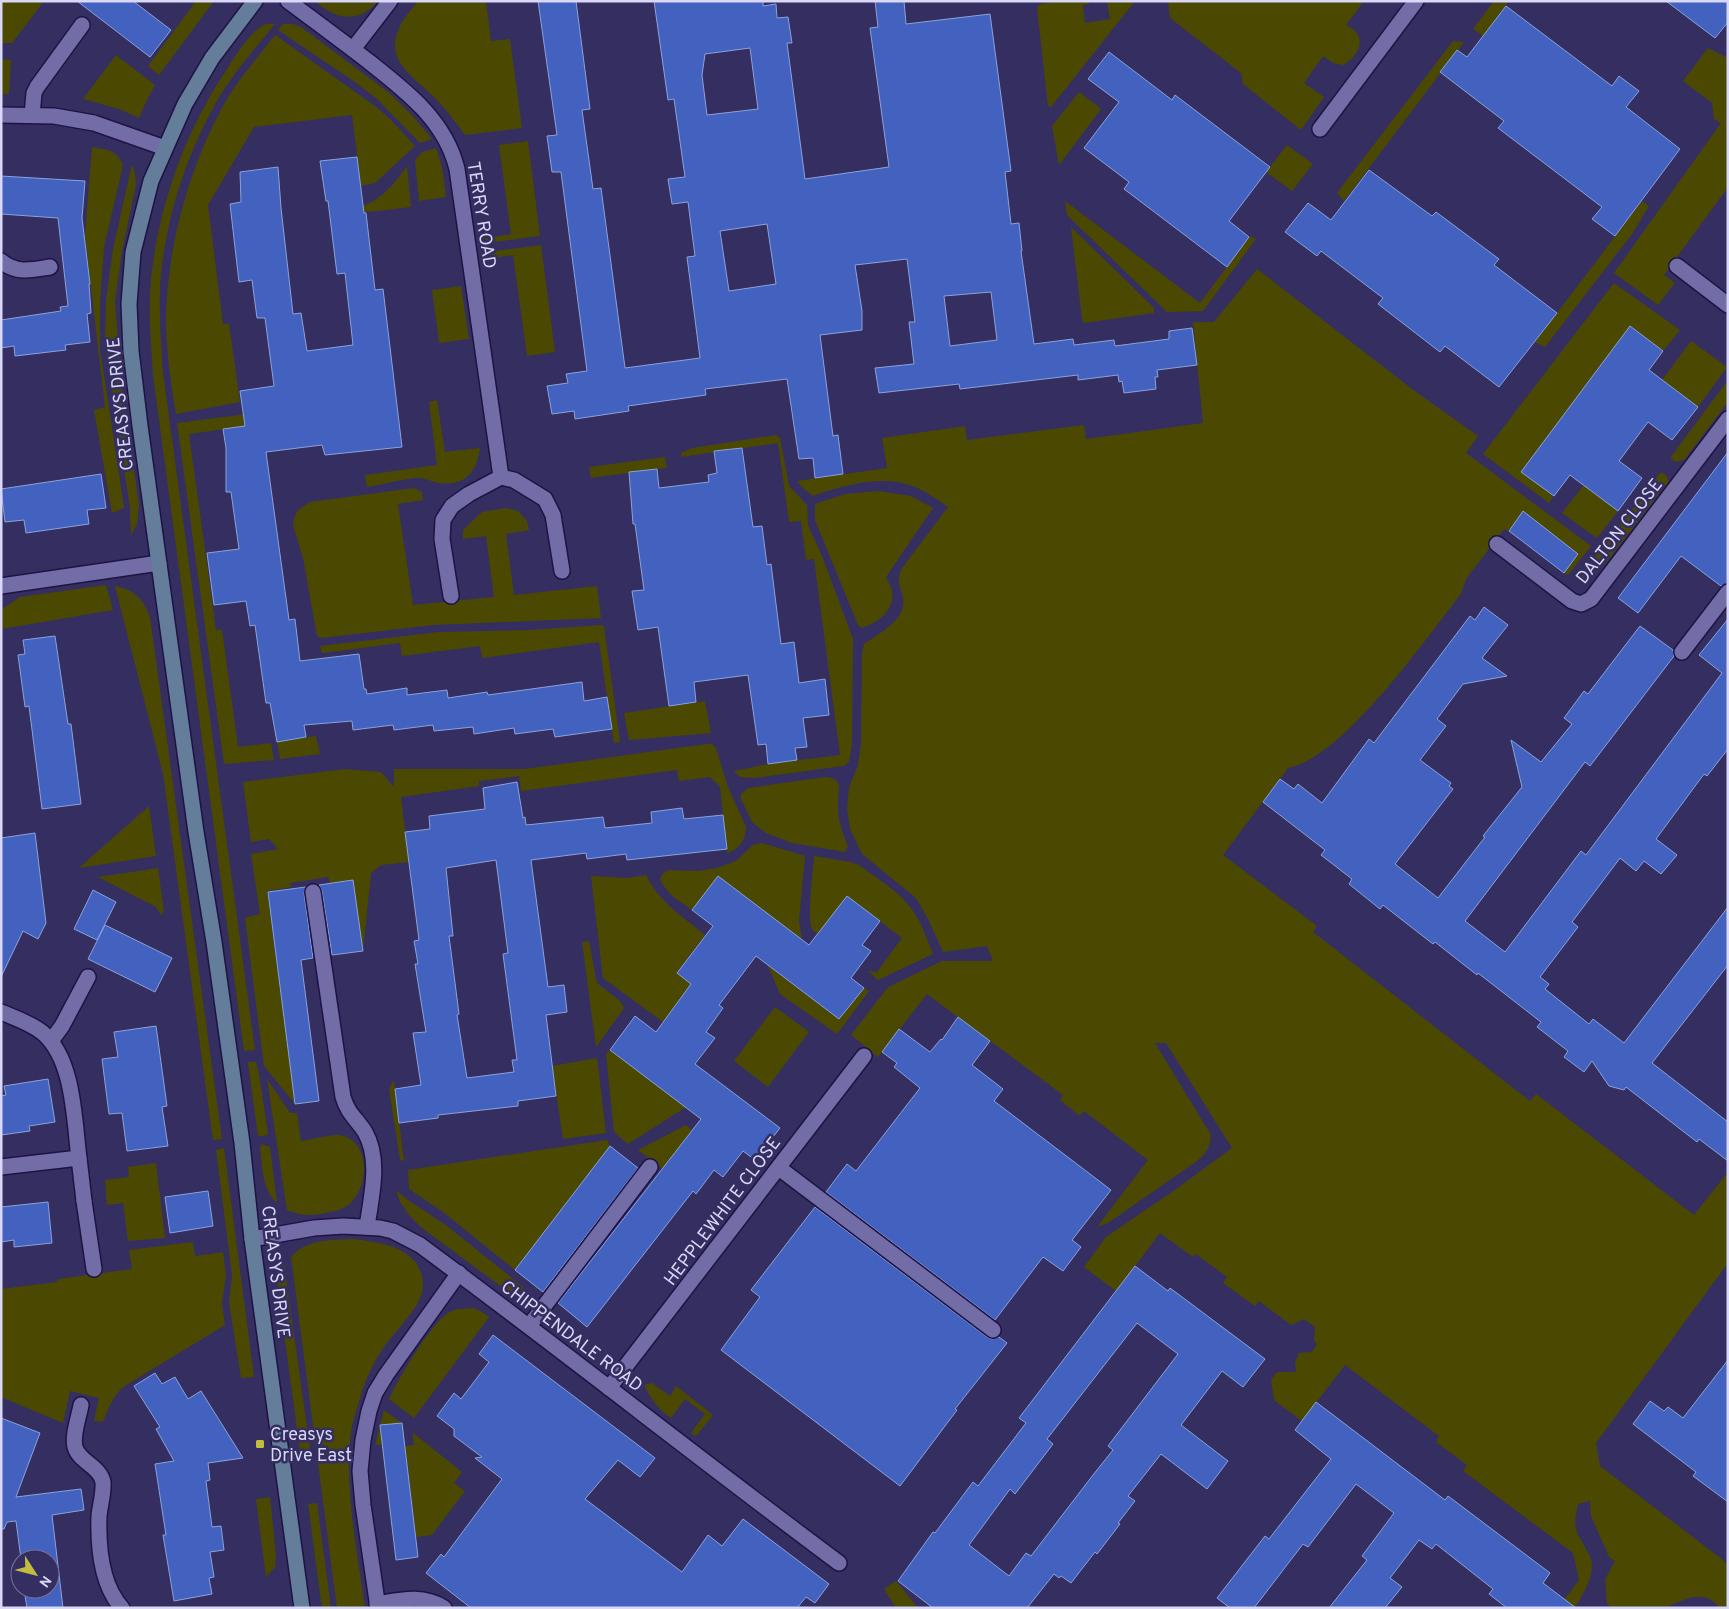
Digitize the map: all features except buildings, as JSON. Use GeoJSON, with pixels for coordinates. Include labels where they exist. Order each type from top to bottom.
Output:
{"type":"FeatureCollection","features":[{"type":"Feature","properties":{"kind":"street","name":"CREASYS DRIVE"},"geometry":{"type":"LineString","coordinates":[[255,1],[212,58],[185,104],[151,181],[133,252],[128,304],[131,351],[159,563],[242,1143],[252,1239],[300,1607]]}},
{"type":"Feature","properties":{"kind":"street","name":"TERRY ROAD"},"geometry":{"type":"LineString","coordinates":[[288,1],[404,89],[425,110],[448,142],[453,155],[462,207],[501,477]]}},
{"type":"Feature","properties":{"kind":"street"},"geometry":{"type":"LineString","coordinates":[[353,49],[390,1]]}},
{"type":"Feature","properties":{"kind":"street"},"geometry":{"type":"LineString","coordinates":[[1320,130],[1416,1]]}},
{"type":"Feature","properties":{"kind":"street"},"geometry":{"type":"LineString","coordinates":[[32,115],[34,93],[37,87],[82,25]]}},
{"type":"Feature","properties":{"kind":"street"},"geometry":{"type":"LineString","coordinates":[[1,115],[54,116],[94,123],[165,148]]}},
{"type":"Feature","properties":{"kind":"street"},"geometry":{"type":"LineString","coordinates":[[1,261],[16,270],[50,267]]}},
{"type":"Feature","properties":{"kind":"street"},"geometry":{"type":"LineString","coordinates":[[1677,266],[1728,305]]}},
{"type":"Feature","properties":{"kind":"street","name":"DALTON CLOSE"},"geometry":{"type":"LineString","coordinates":[[1497,544],[1572,601],[1581,604],[1591,599],[1728,419]]}},
{"type":"Feature","properties":{"kind":"street"},"geometry":{"type":"LineString","coordinates":[[451,596],[442,539],[443,520],[452,506],[484,485],[501,477],[514,480],[545,499],[552,515],[562,571]]}},
{"type":"Feature","properties":{"kind":"street"},"geometry":{"type":"LineString","coordinates":[[1,586],[159,563]]}},
{"type":"Feature","properties":{"kind":"street"},"geometry":{"type":"LineString","coordinates":[[1682,652],[1728,592]]}},
{"type":"Feature","properties":{"kind":"street"},"geometry":{"type":"LineString","coordinates":[[313,892],[342,1097],[347,1110],[365,1133],[373,1162],[373,1187],[367,1227]]}},
{"type":"Feature","properties":{"kind":"street"},"geometry":{"type":"LineString","coordinates":[[51,1041],[62,1026],[88,977]]}},
{"type":"Feature","properties":{"kind":"street"},"geometry":{"type":"LineString","coordinates":[[1,1012],[41,1031],[51,1041],[64,1062],[68,1077],[94,1269]]}},
{"type":"Feature","properties":{"kind":"street","name":"HEPPLEWHITE CLOSE"},"geometry":{"type":"LineString","coordinates":[[609,1388],[864,1056]]}},
{"type":"Feature","properties":{"kind":"street"},"geometry":{"type":"LineString","coordinates":[[1,1168],[79,1158]]}},
{"type":"Feature","properties":{"kind":"street"},"geometry":{"type":"LineString","coordinates":[[529,1326],[650,1167]]}},
{"type":"Feature","properties":{"kind":"street"},"geometry":{"type":"LineString","coordinates":[[778,1168],[993,1330]]}},
{"type":"Feature","properties":{"kind":"street","name":"CHIPPENDALE ROAD"},"geometry":{"type":"LineString","coordinates":[[252,1239],[314,1228],[343,1226],[380,1228],[406,1237],[420,1245],[529,1326],[734,1485],[839,1563]]}},
{"type":"Feature","properties":{"kind":"street"},"geometry":{"type":"LineString","coordinates":[[444,1608],[431,1601],[419,1599],[377,1606],[360,1472],[363,1440],[369,1411],[375,1394],[386,1375],[459,1274]]}},
{"type":"Feature","properties":{"kind":"street"},"geometry":{"type":"LineString","coordinates":[[81,1405],[74,1439],[75,1448],[102,1479],[99,1538],[101,1556],[110,1587],[122,1608]]}},
{"type":"Feature","properties":{"kind":"shaded area"},"geometry":{"type":"Polygon","coordinates":[[[1,1],[44,1],[12,43],[1,43],[1,1]]]}},
{"type":"Feature","properties":{"kind":"shaded area"},"geometry":{"type":"Polygon","coordinates":[[[196,1],[214,1],[159,75],[148,66],[196,1]]]}},
{"type":"Feature","properties":{"kind":"shaded area"},"geometry":{"type":"Polygon","coordinates":[[[315,1],[378,1],[363,13],[347,17],[331,12],[315,1]]]}},
{"type":"Feature","properties":{"kind":"shaded area"},"geometry":{"type":"Polygon","coordinates":[[[418,1],[486,1],[491,41],[510,39],[522,128],[465,135],[442,105],[409,74],[398,58],[395,48],[396,38],[406,16],[418,1]]]}},
{"type":"Feature","properties":{"kind":"shaded area"},"geometry":{"type":"Polygon","coordinates":[[[1089,1],[1089,4],[1083,5],[1085,23],[1110,19],[1107,2],[1101,1],[1135,1],[1051,107],[1048,106],[1037,8],[1040,4],[1089,1]]]}},
{"type":"Feature","properties":{"kind":"shaded area"},"geometry":{"type":"Polygon","coordinates":[[[1168,1],[1364,1],[1346,25],[1353,29],[1359,37],[1359,47],[1355,55],[1343,65],[1333,63],[1323,56],[1304,83],[1324,97],[1301,130],[1243,84],[1241,73],[1170,18],[1168,1]]]}},
{"type":"Feature","properties":{"kind":"shaded area"},"geometry":{"type":"Polygon","coordinates":[[[1494,1],[1509,1],[1483,36],[1473,29],[1494,1]]]}},
{"type":"Feature","properties":{"kind":"shaded area"},"geometry":{"type":"Polygon","coordinates":[[[266,24],[275,24],[241,66],[218,99],[193,149],[179,189],[168,231],[161,273],[160,298],[163,373],[255,1050],[244,1051],[153,375],[150,303],[151,279],[160,223],[167,196],[187,143],[212,93],[235,57],[249,37],[266,24]]]}},
{"type":"Feature","properties":{"kind":"shaded area"},"geometry":{"type":"Polygon","coordinates":[[[283,24],[293,24],[301,27],[388,92],[410,113],[432,139],[420,143],[377,99],[278,30],[283,24]]]}},
{"type":"Feature","properties":{"kind":"shaded area"},"geometry":{"type":"Polygon","coordinates":[[[275,35],[375,106],[415,146],[375,183],[361,186],[352,115],[254,127],[208,205],[223,324],[229,324],[240,402],[176,414],[168,355],[166,320],[171,263],[183,206],[202,150],[227,99],[275,35]]]}},
{"type":"Feature","properties":{"kind":"shaded area"},"geometry":{"type":"Polygon","coordinates":[[[1453,41],[1464,42],[1344,201],[1337,193],[1453,41]]]}},
{"type":"Feature","properties":{"kind":"shaded area"},"geometry":{"type":"Polygon","coordinates":[[[1708,48],[1725,57],[1728,53],[1728,187],[1664,275],[1675,283],[1658,305],[1614,273],[1721,123],[1714,119],[1712,103],[1683,81],[1708,48]]]}},
{"type":"Feature","properties":{"kind":"shaded area"},"geometry":{"type":"Polygon","coordinates":[[[116,55],[155,85],[139,118],[119,109],[83,99],[116,55]]]}},
{"type":"Feature","properties":{"kind":"shaded area"},"geometry":{"type":"Polygon","coordinates":[[[1,59],[11,60],[9,94],[1,94],[1,59]]]}},
{"type":"Feature","properties":{"kind":"shaded area"},"geometry":{"type":"Polygon","coordinates":[[[1079,92],[1101,109],[1059,165],[1052,126],[1079,92]]]}},
{"type":"Feature","properties":{"kind":"shaded area"},"geometry":{"type":"Polygon","coordinates":[[[528,141],[540,236],[486,243],[485,238],[511,234],[499,145],[528,141]]]}},
{"type":"Feature","properties":{"kind":"shaded area"},"geometry":{"type":"Polygon","coordinates":[[[1287,145],[1313,164],[1292,191],[1266,172],[1287,145]]]}},
{"type":"Feature","properties":{"kind":"shaded area"},"geometry":{"type":"Polygon","coordinates":[[[92,147],[114,153],[123,165],[104,247],[100,303],[100,349],[124,508],[112,513],[94,410],[105,407],[85,236],[92,147]]]}},
{"type":"Feature","properties":{"kind":"shaded area"},"geometry":{"type":"Polygon","coordinates":[[[436,148],[442,167],[446,197],[419,201],[415,160],[422,152],[436,148]]]}},
{"type":"Feature","properties":{"kind":"shaded area"},"geometry":{"type":"Polygon","coordinates":[[[132,164],[136,184],[122,251],[115,302],[121,380],[139,505],[137,524],[131,535],[130,508],[105,343],[106,301],[113,249],[132,164]]]}},
{"type":"Feature","properties":{"kind":"shaded area"},"geometry":{"type":"Polygon","coordinates":[[[407,166],[411,207],[352,214],[352,209],[377,199],[384,193],[407,166]]]}},
{"type":"Feature","properties":{"kind":"shaded area"},"geometry":{"type":"Polygon","coordinates":[[[1065,201],[1200,303],[1251,236],[1256,239],[1203,311],[1167,312],[1067,215],[1065,201]]]}},
{"type":"Feature","properties":{"kind":"shaded area"},"geometry":{"type":"Polygon","coordinates":[[[1642,201],[1649,206],[1632,234],[1545,347],[1535,342],[1642,201]]]}},
{"type":"Feature","properties":{"kind":"shaded area"},"geometry":{"type":"Polygon","coordinates":[[[1071,227],[1154,308],[1154,313],[1084,323],[1071,227]]]}},
{"type":"Feature","properties":{"kind":"shaded area"},"geometry":{"type":"Polygon","coordinates":[[[541,245],[555,352],[527,356],[513,255],[488,259],[487,252],[541,245]]]}},
{"type":"Feature","properties":{"kind":"shaded area"},"geometry":{"type":"Polygon","coordinates":[[[1257,269],[1412,389],[1478,436],[1466,453],[1591,546],[1568,575],[1564,573],[1578,554],[1522,512],[1509,531],[1504,529],[1466,579],[1461,594],[1382,694],[1333,743],[1310,759],[1288,768],[1223,855],[1317,926],[1313,932],[1530,1101],[1536,1094],[1694,1215],[1728,1172],[1728,1263],[1596,1443],[1600,1466],[1728,1564],[1728,1608],[1720,1608],[1708,1599],[1696,1597],[1676,1603],[1669,1606],[1670,1608],[1612,1608],[1607,1604],[1605,1579],[1615,1561],[1609,1557],[1591,1516],[1590,1501],[1578,1504],[1575,1521],[1576,1530],[1591,1559],[1590,1578],[1575,1608],[1558,1608],[1579,1580],[1573,1553],[1463,1471],[1467,1465],[1436,1442],[1439,1436],[1345,1365],[1302,1421],[1274,1400],[1271,1380],[1277,1372],[1296,1372],[1295,1363],[1299,1353],[1312,1352],[1317,1344],[1314,1341],[1315,1327],[1304,1319],[1291,1325],[1259,1301],[1255,1306],[1223,1283],[1227,1277],[1196,1254],[1193,1257],[1160,1233],[1116,1291],[1084,1267],[1106,1237],[1232,1148],[1166,1043],[1155,1043],[1211,1135],[1209,1146],[1197,1161],[1108,1223],[1097,1227],[1148,1160],[1084,1111],[1080,1116],[1060,1100],[1063,1095],[927,994],[878,1057],[851,1035],[888,987],[942,961],[993,961],[987,946],[943,952],[916,898],[862,854],[850,829],[847,809],[849,788],[858,765],[861,744],[862,653],[864,644],[884,631],[901,613],[903,598],[899,581],[902,568],[948,507],[924,491],[903,483],[890,481],[864,482],[813,496],[797,481],[887,468],[882,438],[965,426],[967,440],[1084,425],[1086,439],[1203,423],[1193,322],[1214,322],[1257,269]]]}},
{"type":"Feature","properties":{"kind":"shaded area"},"geometry":{"type":"Polygon","coordinates":[[[1614,283],[1680,330],[1663,351],[1631,326],[1522,472],[1553,496],[1549,503],[1483,454],[1614,283]]]}},
{"type":"Feature","properties":{"kind":"shaded area"},"geometry":{"type":"Polygon","coordinates":[[[461,286],[469,339],[439,343],[432,290],[461,286]]]}},
{"type":"Feature","properties":{"kind":"shaded area"},"geometry":{"type":"Polygon","coordinates":[[[1691,341],[1727,367],[1698,407],[1662,380],[1691,341]]]}},
{"type":"Feature","properties":{"kind":"shaded area"},"geometry":{"type":"Polygon","coordinates":[[[1728,380],[1728,402],[1684,460],[1676,462],[1670,458],[1728,380]]]}},
{"type":"Feature","properties":{"kind":"shaded area"},"geometry":{"type":"Polygon","coordinates":[[[437,400],[445,452],[480,448],[473,470],[463,480],[448,484],[416,478],[367,487],[365,475],[437,465],[429,402],[437,400]]]}},
{"type":"Feature","properties":{"kind":"shaded area"},"geometry":{"type":"Polygon","coordinates":[[[261,412],[262,424],[189,434],[216,630],[222,630],[238,747],[271,743],[274,760],[224,764],[177,423],[261,412]]]}},
{"type":"Feature","properties":{"kind":"shaded area"},"geometry":{"type":"Polygon","coordinates":[[[776,435],[780,438],[789,486],[807,505],[808,525],[822,556],[853,639],[852,744],[849,762],[843,766],[754,778],[740,777],[734,771],[768,764],[840,755],[814,559],[806,560],[801,521],[789,522],[778,443],[681,457],[681,453],[692,448],[776,435]]]}},
{"type":"Feature","properties":{"kind":"shaded area"},"geometry":{"type":"Polygon","coordinates":[[[665,457],[667,468],[591,478],[589,467],[665,457]]]}},
{"type":"Feature","properties":{"kind":"shaded area"},"geometry":{"type":"Polygon","coordinates":[[[1661,472],[1666,475],[1669,481],[1606,563],[1593,574],[1577,580],[1661,472]]]}},
{"type":"Feature","properties":{"kind":"shaded area"},"geometry":{"type":"Polygon","coordinates":[[[1584,485],[1618,511],[1597,538],[1562,513],[1584,485]]]}},
{"type":"Feature","properties":{"kind":"shaded area"},"geometry":{"type":"Polygon","coordinates":[[[414,488],[422,492],[423,500],[398,504],[413,605],[494,597],[486,536],[463,539],[463,530],[482,512],[506,508],[518,511],[527,521],[529,530],[506,534],[514,595],[597,586],[601,618],[433,625],[321,638],[317,636],[303,558],[293,525],[298,510],[310,502],[414,488]]]}},
{"type":"Feature","properties":{"kind":"shaded area"},"geometry":{"type":"Polygon","coordinates":[[[878,491],[911,496],[933,508],[886,577],[892,591],[891,604],[888,610],[874,623],[862,628],[858,625],[815,520],[815,504],[845,494],[878,491]]]}},
{"type":"Feature","properties":{"kind":"shaded area"},"geometry":{"type":"Polygon","coordinates":[[[106,585],[113,610],[1,629],[1,610],[20,597],[106,585]]]}},
{"type":"Feature","properties":{"kind":"shaded area"},"geometry":{"type":"Polygon","coordinates":[[[115,586],[128,590],[137,596],[150,617],[222,1139],[213,1140],[163,774],[115,586]]]}},
{"type":"Feature","properties":{"kind":"shaded area"},"geometry":{"type":"Polygon","coordinates":[[[604,626],[620,742],[614,743],[599,642],[482,658],[480,646],[402,656],[400,643],[322,653],[320,646],[439,632],[531,630],[604,626]]]}},
{"type":"Feature","properties":{"kind":"shaded area"},"geometry":{"type":"Polygon","coordinates":[[[705,701],[711,733],[629,740],[624,713],[705,701]]]}},
{"type":"Feature","properties":{"kind":"shaded area"},"geometry":{"type":"Polygon","coordinates":[[[316,736],[320,754],[280,759],[277,742],[316,736]]]}},
{"type":"Feature","properties":{"kind":"shaded area"},"geometry":{"type":"Polygon","coordinates":[[[712,744],[716,748],[728,787],[746,827],[745,836],[741,843],[731,852],[727,853],[720,787],[710,777],[679,781],[677,770],[521,791],[519,776],[479,781],[479,786],[401,797],[409,862],[381,865],[371,873],[363,951],[353,880],[330,883],[328,877],[290,883],[291,887],[267,891],[295,1104],[264,1066],[245,918],[260,914],[251,854],[278,849],[269,839],[251,842],[243,782],[345,769],[381,772],[394,787],[394,769],[525,769],[712,744]]]}},
{"type":"Feature","properties":{"kind":"shaded area"},"geometry":{"type":"Polygon","coordinates":[[[826,777],[834,779],[839,785],[839,816],[848,846],[845,852],[792,843],[766,833],[752,822],[741,799],[741,794],[748,788],[826,777]]]}},
{"type":"Feature","properties":{"kind":"shaded area"},"geometry":{"type":"Polygon","coordinates":[[[149,806],[156,856],[79,868],[149,806]]]}},
{"type":"Feature","properties":{"kind":"shaded area"},"geometry":{"type":"Polygon","coordinates":[[[762,843],[805,856],[799,921],[802,940],[692,910],[672,896],[662,884],[660,878],[663,873],[669,870],[698,871],[717,868],[736,861],[753,845],[762,843]]]}},
{"type":"Feature","properties":{"kind":"shaded area"},"geometry":{"type":"Polygon","coordinates":[[[814,856],[859,865],[895,892],[908,904],[916,916],[933,954],[878,980],[868,971],[877,972],[902,938],[847,896],[818,934],[815,932],[812,929],[810,915],[814,856]]]}},
{"type":"Feature","properties":{"kind":"shaded area"},"geometry":{"type":"Polygon","coordinates":[[[158,868],[164,911],[161,915],[156,907],[98,877],[158,868]]]}},
{"type":"Feature","properties":{"kind":"shaded area"},"geometry":{"type":"Polygon","coordinates":[[[646,875],[651,885],[665,901],[705,935],[677,972],[691,984],[663,1022],[603,978],[591,876],[628,878],[646,875]]]}},
{"type":"Feature","properties":{"kind":"shaded area"},"geometry":{"type":"Polygon","coordinates":[[[589,941],[597,983],[620,1001],[624,1008],[596,1047],[582,942],[589,941]]]}},
{"type":"Feature","properties":{"kind":"shaded area"},"geometry":{"type":"Polygon","coordinates":[[[768,966],[839,1019],[864,988],[869,991],[837,1034],[780,994],[768,966]]]}},
{"type":"Feature","properties":{"kind":"shaded area"},"geometry":{"type":"Polygon","coordinates":[[[775,1007],[809,1032],[768,1087],[734,1061],[775,1007]]]}},
{"type":"Feature","properties":{"kind":"shaded area"},"geometry":{"type":"Polygon","coordinates":[[[610,1050],[686,1107],[628,1144],[614,1132],[606,1054],[610,1050]]]}},
{"type":"Feature","properties":{"kind":"shaded area"},"geometry":{"type":"Polygon","coordinates":[[[597,1058],[606,1133],[563,1139],[552,1066],[597,1058]]]}},
{"type":"Feature","properties":{"kind":"shaded area"},"geometry":{"type":"Polygon","coordinates":[[[248,1062],[256,1062],[259,1074],[268,1134],[264,1136],[258,1136],[248,1062]]]}},
{"type":"Feature","properties":{"kind":"shaded area"},"geometry":{"type":"Polygon","coordinates":[[[267,1079],[290,1113],[297,1113],[301,1141],[339,1135],[350,1139],[357,1146],[362,1155],[364,1166],[363,1178],[355,1199],[347,1206],[334,1211],[312,1215],[287,1210],[267,1079]]]}},
{"type":"Feature","properties":{"kind":"shaded area"},"geometry":{"type":"Polygon","coordinates":[[[394,1080],[404,1161],[400,1160],[389,1089],[394,1080]]]}},
{"type":"Feature","properties":{"kind":"shaded area"},"geometry":{"type":"Polygon","coordinates":[[[686,1125],[692,1130],[663,1169],[638,1150],[686,1125]]]}},
{"type":"Feature","properties":{"kind":"shaded area"},"geometry":{"type":"Polygon","coordinates":[[[607,1140],[610,1146],[515,1270],[443,1212],[409,1189],[408,1170],[607,1140]]]}},
{"type":"Feature","properties":{"kind":"shaded area"},"geometry":{"type":"Polygon","coordinates":[[[261,1144],[270,1147],[277,1203],[268,1192],[266,1185],[260,1149],[261,1144]]]}},
{"type":"Feature","properties":{"kind":"shaded area"},"geometry":{"type":"Polygon","coordinates":[[[224,1148],[254,1377],[241,1378],[229,1303],[232,1275],[216,1150],[224,1148]]]}},
{"type":"Feature","properties":{"kind":"shaded area"},"geometry":{"type":"Polygon","coordinates":[[[156,1163],[165,1238],[128,1241],[123,1203],[107,1205],[105,1180],[129,1177],[128,1167],[156,1163]]]}},
{"type":"Feature","properties":{"kind":"shaded area"},"geometry":{"type":"Polygon","coordinates":[[[396,1190],[447,1226],[522,1286],[527,1293],[519,1294],[506,1290],[422,1228],[409,1215],[400,1202],[396,1190]]]}},
{"type":"Feature","properties":{"kind":"shaded area"},"geometry":{"type":"Polygon","coordinates":[[[353,1239],[387,1245],[407,1254],[420,1271],[423,1283],[419,1300],[414,1309],[387,1343],[372,1367],[364,1385],[354,1418],[349,1453],[350,1497],[365,1608],[337,1608],[291,1257],[297,1251],[311,1244],[328,1240],[353,1239]]]}},
{"type":"Feature","properties":{"kind":"shaded area"},"geometry":{"type":"Polygon","coordinates":[[[193,1242],[195,1256],[223,1252],[226,1275],[222,1303],[225,1325],[123,1387],[111,1403],[103,1422],[94,1421],[99,1398],[70,1391],[63,1423],[1,1397],[1,1289],[57,1282],[58,1279],[132,1269],[129,1250],[193,1242]]]}},
{"type":"Feature","properties":{"kind":"shaded area"},"geometry":{"type":"Polygon","coordinates":[[[284,1264],[311,1456],[301,1458],[278,1289],[278,1280],[284,1264]]]}},
{"type":"Feature","properties":{"kind":"shaded area"},"geometry":{"type":"Polygon","coordinates":[[[473,1308],[489,1317],[414,1418],[389,1399],[393,1390],[416,1352],[442,1318],[455,1310],[473,1308]]]}},
{"type":"Feature","properties":{"kind":"shaded area"},"geometry":{"type":"Polygon","coordinates":[[[652,1383],[670,1396],[676,1386],[713,1415],[696,1436],[691,1433],[705,1414],[685,1399],[671,1418],[649,1395],[644,1385],[652,1383]]]}},
{"type":"Feature","properties":{"kind":"shaded area"},"geometry":{"type":"Polygon","coordinates":[[[384,1410],[403,1424],[405,1446],[414,1445],[412,1432],[462,1472],[454,1483],[465,1491],[432,1535],[416,1537],[408,1466],[400,1467],[397,1443],[375,1445],[384,1410]]]}},
{"type":"Feature","properties":{"kind":"shaded area"},"geometry":{"type":"Polygon","coordinates":[[[270,1497],[276,1555],[275,1567],[266,1577],[256,1499],[270,1497]]]}},
{"type":"Feature","properties":{"kind":"shaded area"},"geometry":{"type":"Polygon","coordinates":[[[317,1503],[331,1608],[322,1608],[308,1504],[317,1503]]]}},
{"type":"Feature","properties":{"kind":"shaded area"},"geometry":{"type":"Polygon","coordinates":[[[896,1581],[918,1608],[896,1608],[884,1589],[896,1581]]]}},
{"type":"Feature","properties":{"kind":"place","name":"Creasys Drive East"},"geometry":{"type":"Point","coordinates":[260,1444]}}]}
